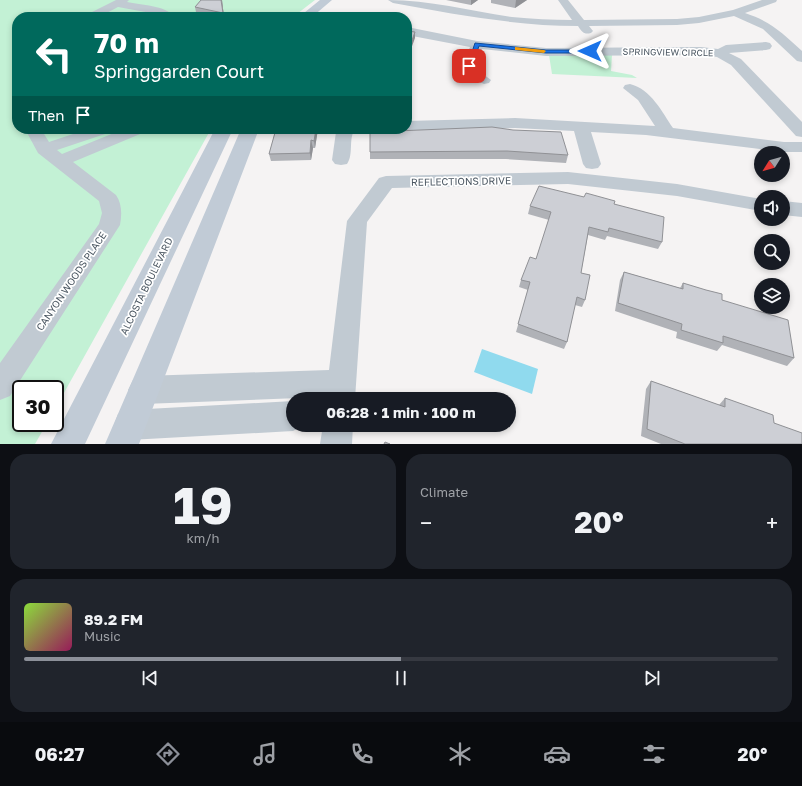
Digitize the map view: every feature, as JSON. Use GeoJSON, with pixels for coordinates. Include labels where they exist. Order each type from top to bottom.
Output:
{"type":"FeatureCollection","features":[{"type":"Feature","properties":{"kind":"main road"},"geometry":{"type":"LineString","coordinates":[[311,12],[327,0]]}},
{"type":"Feature","properties":{"kind":"main road"},"geometry":{"type":"LineString","coordinates":[[330,12],[338,4]]}},
{"type":"Feature","properties":{"kind":"main road","name":"ALCOSTA BOULEVARD"},"geometry":{"type":"LineString","coordinates":[[68,444],[222,134]]}},
{"type":"Feature","properties":{"kind":"main road"},"geometry":{"type":"LineString","coordinates":[[126,434],[248,134]]}},
{"type":"Feature","properties":{"kind":"street"},"geometry":{"type":"LineString","coordinates":[[393,0],[512,20],[548,23],[677,22],[699,20],[735,13],[772,0]]}},
{"type":"Feature","properties":{"kind":"street"},"geometry":{"type":"LineString","coordinates":[[563,0],[580,23],[605,51]]}},
{"type":"Feature","properties":{"kind":"street"},"geometry":{"type":"LineString","coordinates":[[100,12],[120,2],[158,12]]}},
{"type":"Feature","properties":{"kind":"street"},"geometry":{"type":"LineString","coordinates":[[735,13],[762,23],[775,32],[802,58]]}},
{"type":"Feature","properties":{"kind":"street","name":"SPRINGVIEW CIRCLE"},"geometry":{"type":"LineString","coordinates":[[412,32],[477,44],[546,52],[701,51],[720,53],[736,62],[802,132]]}},
{"type":"Feature","properties":{"kind":"street"},"geometry":{"type":"LineString","coordinates":[[477,44],[469,66],[474,74],[484,80]]}},
{"type":"Feature","properties":{"kind":"street"},"geometry":{"type":"LineString","coordinates":[[720,53],[726,49],[766,46]]}},
{"type":"Feature","properties":{"kind":"street"},"geometry":{"type":"LineString","coordinates":[[630,88],[644,97],[668,133]]}},
{"type":"Feature","properties":{"kind":"street"},"geometry":{"type":"LineString","coordinates":[[412,126],[515,123],[668,133],[784,147],[802,147]]}},
{"type":"Feature","properties":{"kind":"street"},"geometry":{"type":"LineString","coordinates":[[581,128],[592,164]]}},
{"type":"Feature","properties":{"kind":"street"},"geometry":{"type":"LineString","coordinates":[[37,134],[52,155]]}},
{"type":"Feature","properties":{"kind":"street"},"geometry":{"type":"LineString","coordinates":[[52,155],[95,134]]}},
{"type":"Feature","properties":{"kind":"street"},"geometry":{"type":"LineString","coordinates":[[52,155],[122,134]]}},
{"type":"Feature","properties":{"kind":"street"},"geometry":{"type":"LineString","coordinates":[[341,160],[344,134]]}},
{"type":"Feature","properties":{"kind":"street","name":"CANYON WOODS PLACE"},"geometry":{"type":"LineString","coordinates":[[0,387],[109,225],[112,213],[109,199],[52,155]]}},
{"type":"Feature","properties":{"kind":"street","name":"REFLECTIONS DRIVE"},"geometry":{"type":"LineString","coordinates":[[341,391],[357,222],[386,182],[568,178],[677,190],[754,204]]}},
{"type":"Feature","properties":{"kind":"street"},"geometry":{"type":"LineString","coordinates":[[790,209],[802,210]]}},
{"type":"Feature","properties":{"kind":"street"},"geometry":{"type":"LineString","coordinates":[[143,390],[341,391]]}},
{"type":"Feature","properties":{"kind":"street"},"geometry":{"type":"LineString","coordinates":[[126,434],[286,417]]}},
{"type":"Feature","properties":{"kind":"street"},"geometry":{"type":"LineString","coordinates":[[336,444],[337,432]]}},
{"type":"Feature","properties":{"kind":"green space"},"geometry":{"type":"Polygon","coordinates":[[[0,0],[315,0],[299,12],[12,12],[12,134],[208,134],[64,393],[64,380],[12,380],[12,432],[42,432],[35,444],[0,444],[0,0]]]}},
{"type":"Feature","properties":{"kind":"green space"},"geometry":{"type":"Polygon","coordinates":[[[549,55],[612,55],[611,71],[632,75],[637,78],[552,74],[549,55]]]}},
{"type":"Feature","properties":{"kind":"water"},"geometry":{"type":"Polygon","coordinates":[[[482,349],[538,369],[532,394],[474,372],[482,349]]]}},
{"type":"Feature","properties":{"kind":"building"},"geometry":{"type":"Polygon","coordinates":[[[201,0],[221,0],[223,12],[218,12],[195,7],[201,0]]]}},
{"type":"Feature","properties":{"kind":"building"},"geometry":{"type":"Polygon","coordinates":[[[412,32],[415,32],[412,40],[412,32]]]}},
{"type":"Feature","properties":{"kind":"building"},"geometry":{"type":"Polygon","coordinates":[[[492,127],[513,130],[561,132],[568,155],[507,151],[370,152],[370,134],[412,134],[412,130],[492,127]]]}},
{"type":"Feature","properties":{"kind":"building"},"geometry":{"type":"Polygon","coordinates":[[[275,134],[315,134],[314,141],[311,140],[310,153],[269,154],[275,134]]]}},
{"type":"Feature","properties":{"kind":"building"},"geometry":{"type":"Polygon","coordinates":[[[539,186],[584,197],[586,193],[615,201],[614,204],[664,217],[662,242],[609,228],[608,232],[589,227],[581,273],[590,275],[585,300],[577,297],[567,342],[518,324],[530,282],[521,280],[530,257],[536,259],[551,212],[530,206],[539,186]]]}},
{"type":"Feature","properties":{"kind":"building"},"geometry":{"type":"Polygon","coordinates":[[[624,272],[683,289],[683,283],[722,294],[722,300],[754,310],[754,314],[768,314],[788,320],[794,358],[723,336],[723,343],[681,330],[682,324],[618,303],[624,272]]]}},
{"type":"Feature","properties":{"kind":"building"},"geometry":{"type":"Polygon","coordinates":[[[651,381],[725,407],[725,398],[773,415],[774,423],[802,433],[802,444],[685,444],[647,429],[651,381]]]}},
{"type":"Feature","properties":{"kind":"slow traffic"},"geometry":{"type":"LineString","coordinates":[[516,49],[544,51]]}},
{"type":"Feature","properties":{"kind":"route"},"geometry":{"type":"LineString","coordinates":[[469,66],[477,44],[546,52],[590,51]]}}]}
